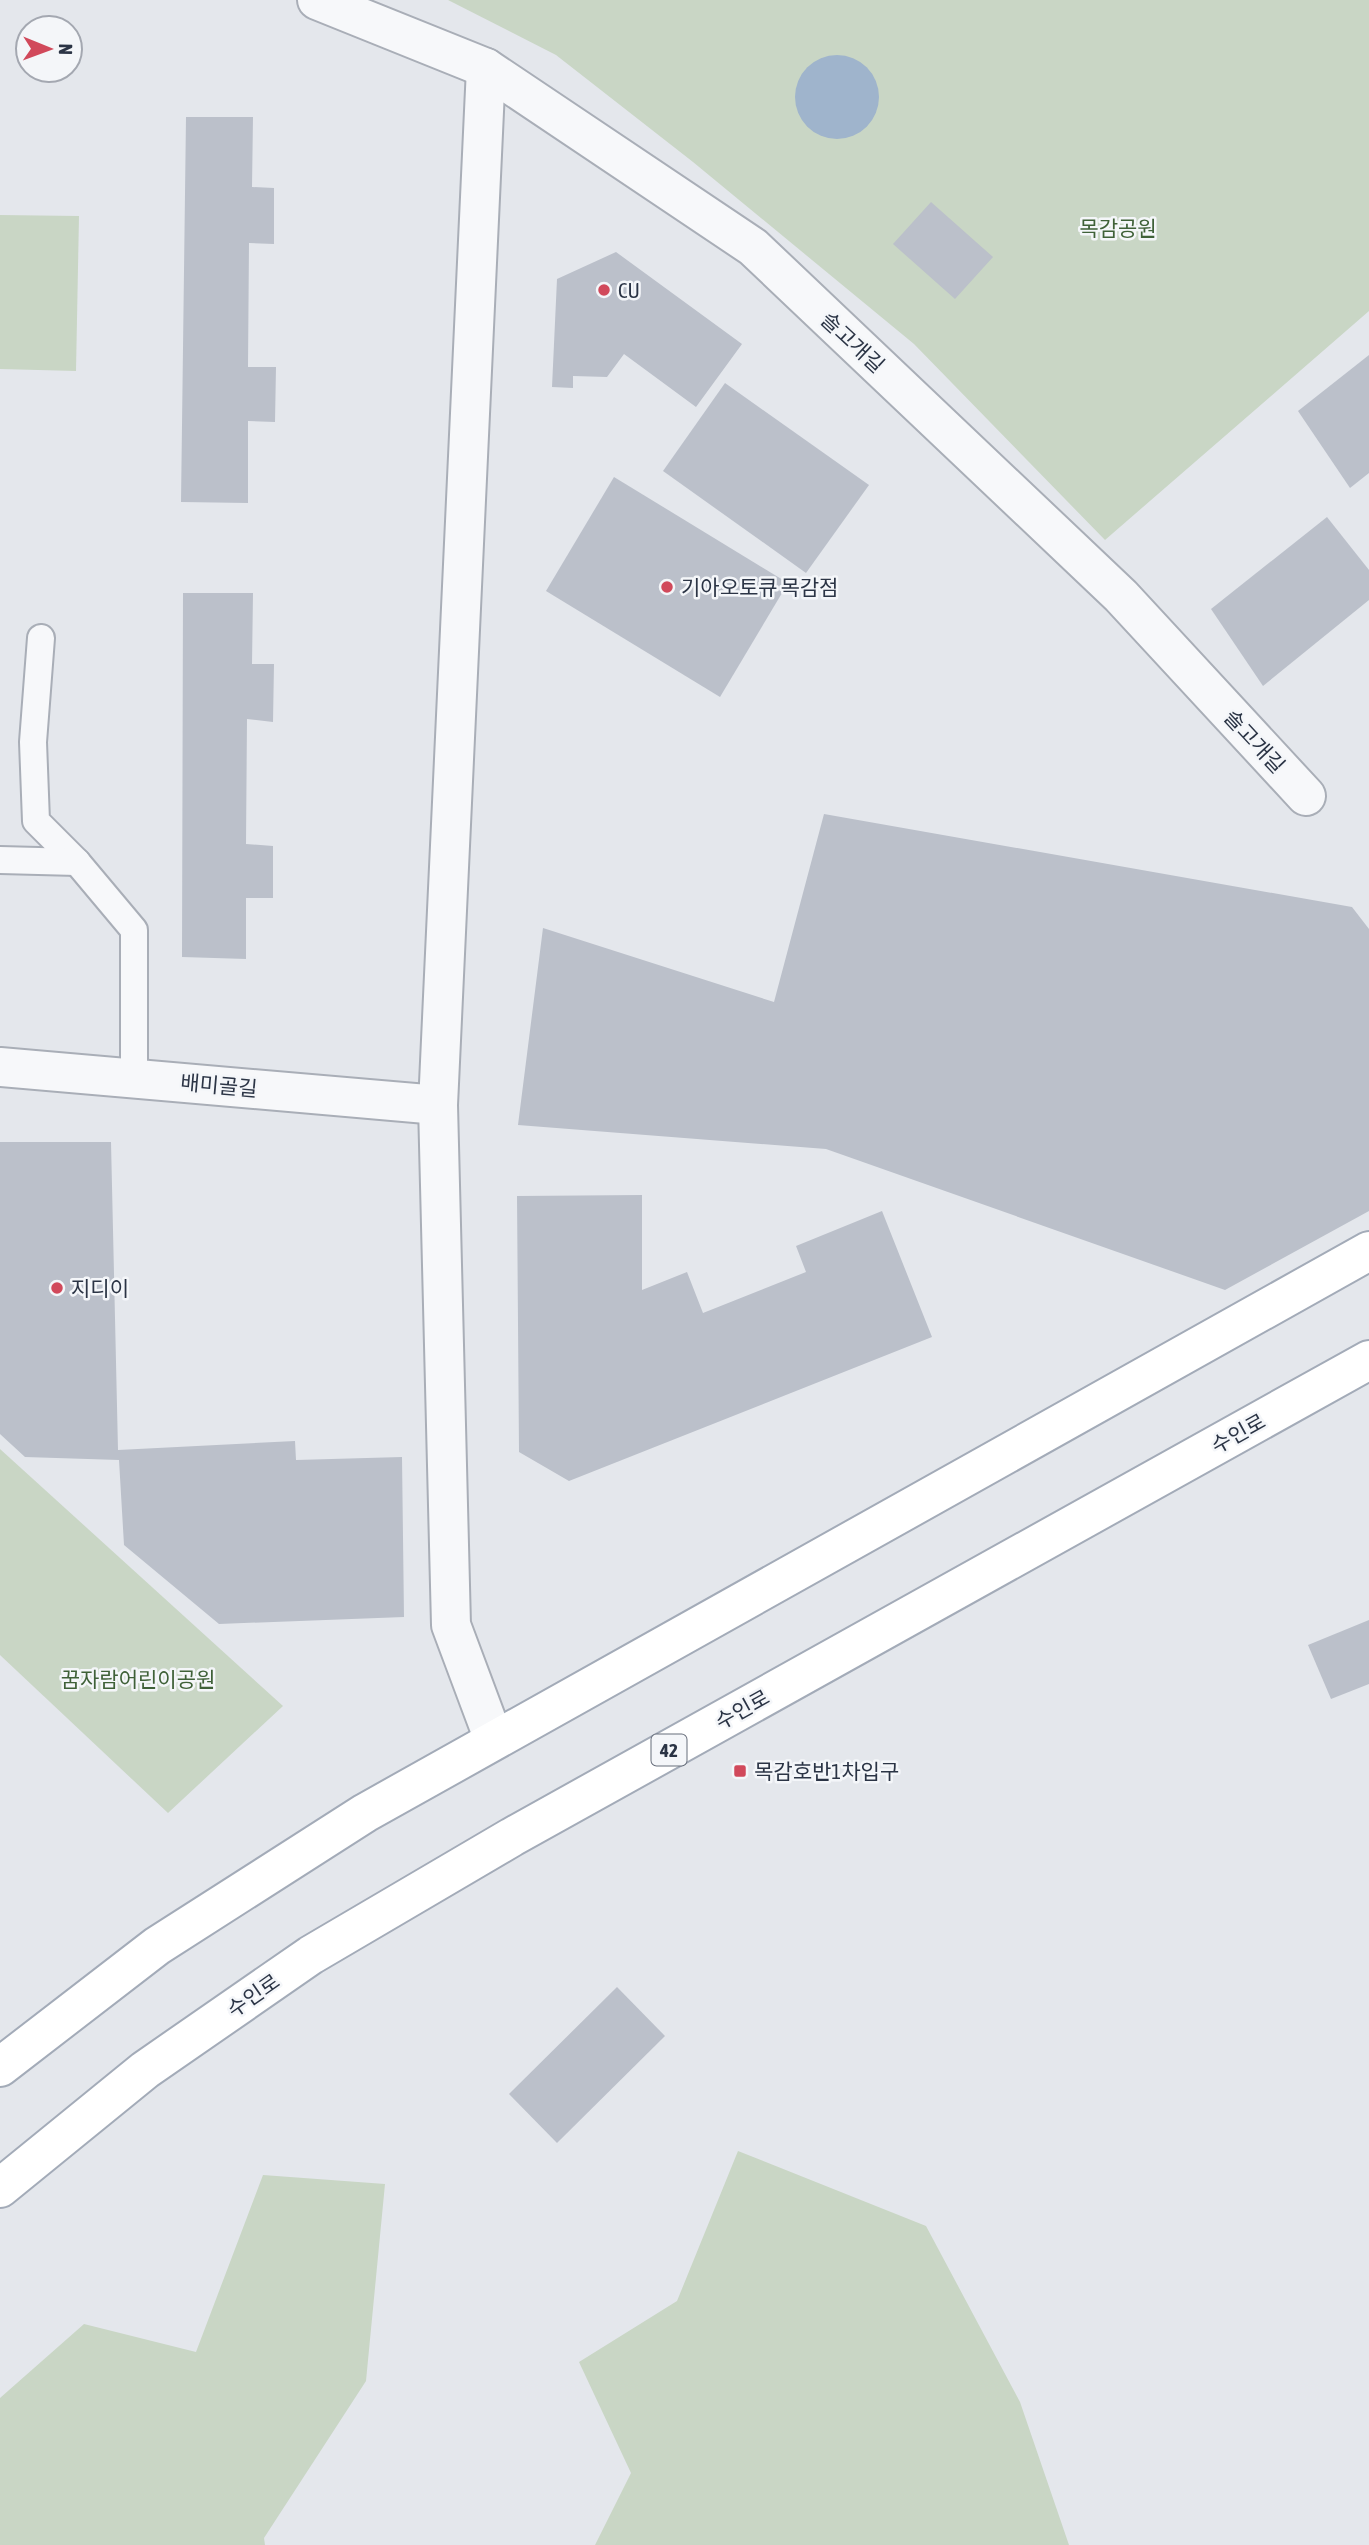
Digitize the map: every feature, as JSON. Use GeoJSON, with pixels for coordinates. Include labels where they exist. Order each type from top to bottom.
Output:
{"type":"FeatureCollection","features":[{"type":"Feature","properties":{"kind":"main road"},"geometry":{"type":"LineString","coordinates":[[0,2067],[169,1939],[365,1813],[1369,1251]]}},
{"type":"Feature","properties":{"kind":"main road","name":"수인로"},"geometry":{"type":"LineString","coordinates":[[0,2188],[145,2070],[311,1955],[512,1837],[1369,1360]]}},
{"type":"Feature","properties":{"kind":"street","name":"솔고개길"},"geometry":{"type":"LineString","coordinates":[[317,0],[486,68],[753,247],[1121,596],[1306,796]]}},
{"type":"Feature","properties":{"kind":"street"},"geometry":{"type":"LineString","coordinates":[[486,68],[438,1105],[451,1625],[495,1740]]}},
{"type":"Feature","properties":{"kind":"street","name":"배미골길"},"geometry":{"type":"LineString","coordinates":[[0,1067],[438,1105]]}},
{"type":"Feature","properties":{"kind":"lane"},"geometry":{"type":"LineString","coordinates":[[41,638],[33,742],[36,821],[76,862],[134,930],[134,1077]]}},
{"type":"Feature","properties":{"kind":"lane"},"geometry":{"type":"LineString","coordinates":[[0,860],[76,862]]}},
{"type":"Feature","properties":{"kind":"green space","name":"목감공원"},"geometry":{"type":"Polygon","coordinates":[[[448,0],[1369,0],[1369,311],[1105,540],[914,344],[693,162],[556,55],[448,0]]]}},
{"type":"Feature","properties":{"kind":"green space"},"geometry":{"type":"Polygon","coordinates":[[[0,215],[79,216],[76,371],[0,369],[0,215]]]}},
{"type":"Feature","properties":{"kind":"green space","name":"꿈자람어린이공원"},"geometry":{"type":"Polygon","coordinates":[[[0,1449],[283,1706],[168,1813],[0,1655],[0,1449]]]}},
{"type":"Feature","properties":{"kind":"green space"},"geometry":{"type":"Polygon","coordinates":[[[738,2151],[926,2226],[1020,2402],[1069,2545],[595,2545],[631,2473],[579,2362],[677,2301],[738,2151]]]}},
{"type":"Feature","properties":{"kind":"green space"},"geometry":{"type":"Polygon","coordinates":[[[263,2175],[385,2184],[366,2381],[264,2538],[265,2545],[0,2545],[0,2398],[84,2324],[196,2352],[263,2175]]]}},
{"type":"Feature","properties":{"kind":"water"},"geometry":{"type":"Polygon","coordinates":[[[829,55],[845,55],[861,62],[872,73],[879,89],[876,113],[867,127],[845,139],[829,139],[813,132],[802,121],[795,105],[795,89],[802,73],[813,62],[829,55]]]}},
{"type":"Feature","properties":{"kind":"building"},"geometry":{"type":"Polygon","coordinates":[[[186,117],[253,117],[252,187],[274,188],[274,244],[249,243],[248,367],[276,367],[275,422],[248,421],[248,503],[181,502],[186,117]]]}},
{"type":"Feature","properties":{"kind":"building"},"geometry":{"type":"Polygon","coordinates":[[[931,202],[993,257],[955,299],[893,244],[931,202]]]}},
{"type":"Feature","properties":{"kind":"building"},"geometry":{"type":"Polygon","coordinates":[[[616,252],[742,344],[696,407],[624,354],[607,377],[573,376],[573,388],[552,387],[557,279],[616,252]]]}},
{"type":"Feature","properties":{"kind":"building"},"geometry":{"type":"Polygon","coordinates":[[[1369,355],[1369,473],[1350,488],[1298,411],[1369,355]]]}},
{"type":"Feature","properties":{"kind":"building"},"geometry":{"type":"Polygon","coordinates":[[[725,383],[869,485],[806,573],[663,471],[725,383]]]}},
{"type":"Feature","properties":{"kind":"building","name":"기아오토큐 목감점"},"geometry":{"type":"Polygon","coordinates":[[[614,477],[788,583],[720,697],[546,591],[614,477]]]}},
{"type":"Feature","properties":{"kind":"building"},"geometry":{"type":"Polygon","coordinates":[[[1327,517],[1369,570],[1369,600],[1263,686],[1211,609],[1327,517]]]}},
{"type":"Feature","properties":{"kind":"building"},"geometry":{"type":"Polygon","coordinates":[[[183,593],[253,593],[252,664],[274,664],[273,722],[247,719],[246,844],[273,846],[273,898],[246,898],[246,959],[182,957],[183,593]]]}},
{"type":"Feature","properties":{"kind":"building"},"geometry":{"type":"Polygon","coordinates":[[[824,814],[1352,907],[1369,929],[1369,1211],[1225,1290],[826,1149],[518,1125],[543,928],[774,1002],[824,814]]]}},
{"type":"Feature","properties":{"kind":"building"},"geometry":{"type":"Polygon","coordinates":[[[0,1142],[111,1142],[118,1450],[295,1441],[296,1460],[402,1457],[404,1617],[219,1624],[124,1545],[119,1460],[25,1457],[0,1434],[0,1142]]]}},
{"type":"Feature","properties":{"kind":"building"},"geometry":{"type":"Polygon","coordinates":[[[642,1195],[642,1290],[687,1272],[703,1313],[806,1272],[796,1246],[882,1211],[932,1337],[569,1481],[519,1452],[517,1196],[642,1195]]]}},
{"type":"Feature","properties":{"kind":"building"},"geometry":{"type":"Polygon","coordinates":[[[1369,1620],[1369,1684],[1331,1699],[1308,1645],[1369,1620]]]}},
{"type":"Feature","properties":{"kind":"building"},"geometry":{"type":"Polygon","coordinates":[[[617,1987],[665,2036],[557,2143],[509,2094],[617,1987]]]}},
{"type":"Feature","properties":{"kind":"place","name":"CU"},"geometry":{"type":"Point","coordinates":[604,290]}},
{"type":"Feature","properties":{"kind":"place","name":"기아오토큐 목감점"},"geometry":{"type":"Point","coordinates":[667,587]}},
{"type":"Feature","properties":{"kind":"place","name":"지디이"},"geometry":{"type":"Point","coordinates":[57,1288]}},
{"type":"Feature","properties":{"kind":"place","name":"목감호반1차입구"},"geometry":{"type":"Point","coordinates":[740,1771]}}]}
